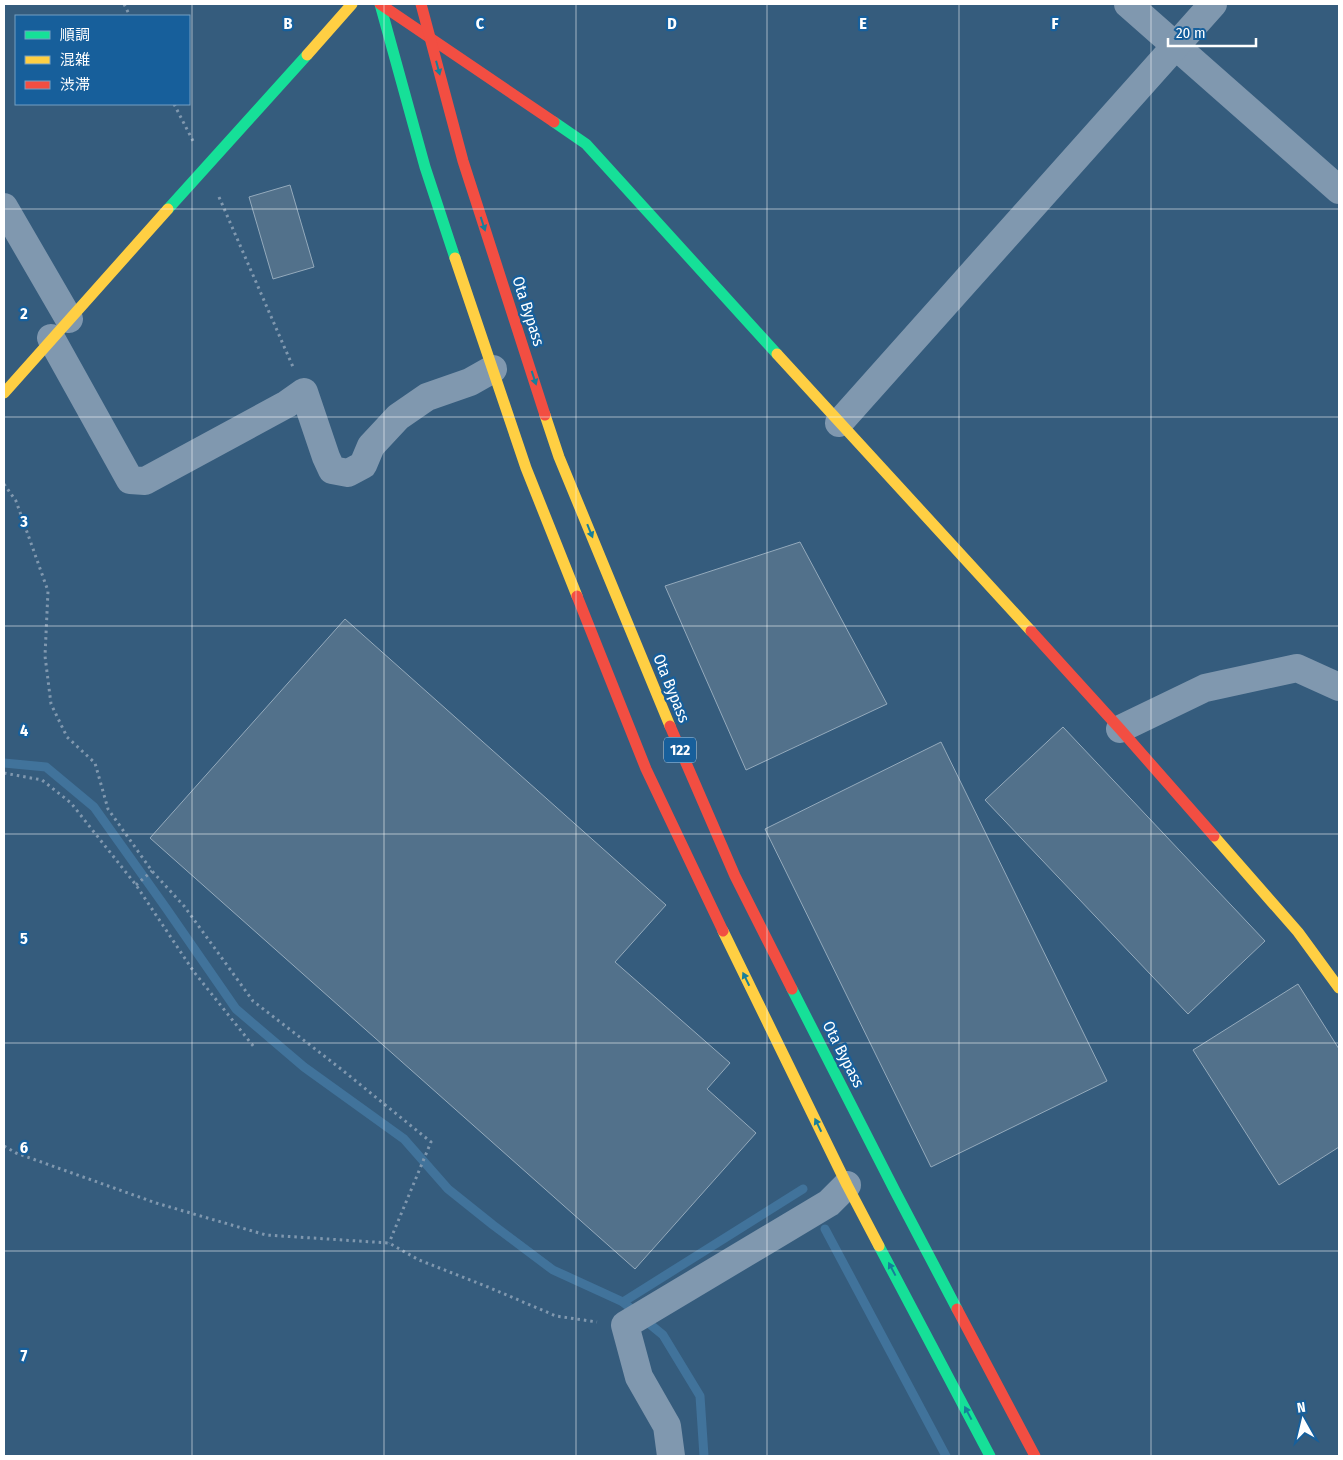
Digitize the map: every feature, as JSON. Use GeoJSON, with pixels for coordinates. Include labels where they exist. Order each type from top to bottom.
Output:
{"type":"FeatureCollection","features":[{"type":"Feature","properties":{"kind":"main road"},"geometry":{"type":"LineString","coordinates":[[4,392],[352,4]]}},
{"type":"Feature","properties":{"kind":"main road"},"geometry":{"type":"LineString","coordinates":[[380,4],[586,144],[1120,729],[1298,932],[1339,988]]}},
{"type":"Feature","properties":{"kind":"main road","name":"122"},"geometry":{"type":"LineString","coordinates":[[380,4],[425,168],[526,468],[646,769],[848,1186],[990,1456]]}},
{"type":"Feature","properties":{"kind":"main road","name":"Ota Bypass"},"geometry":{"type":"LineString","coordinates":[[421,4],[463,161],[559,457],[682,755],[735,876],[895,1191],[1035,1456]]}},
{"type":"Feature","properties":{"kind":"street"},"geometry":{"type":"LineString","coordinates":[[1128,4],[1339,190]]}},
{"type":"Feature","properties":{"kind":"street"},"geometry":{"type":"LineString","coordinates":[[839,423],[1214,4]]}},
{"type":"Feature","properties":{"kind":"street"},"geometry":{"type":"LineString","coordinates":[[4,207],[130,480],[145,481],[287,404],[304,392],[332,470],[348,473],[363,464],[371,446],[398,417],[427,397],[470,382],[493,368]]}},
{"type":"Feature","properties":{"kind":"street"},"geometry":{"type":"LineString","coordinates":[[1120,729],[1205,688],[1297,668],[1339,687]]}},
{"type":"Feature","properties":{"kind":"street"},"geometry":{"type":"LineString","coordinates":[[671,1456],[667,1426],[639,1377],[635,1319],[829,1203],[848,1186]]}},
{"type":"Feature","properties":{"kind":"path"},"geometry":{"type":"LineString","coordinates":[[174,105],[206,168],[304,392]]}},
{"type":"Feature","properties":{"kind":"path"},"geometry":{"type":"LineString","coordinates":[[4,484],[16,502],[48,591],[44,656],[51,704],[67,737],[95,763],[108,809],[152,871],[184,906],[253,1001],[341,1069],[430,1142],[389,1243]]}},
{"type":"Feature","properties":{"kind":"path"},"geometry":{"type":"LineString","coordinates":[[4,773],[42,780],[72,803],[136,885],[194,972],[254,1047]]}},
{"type":"Feature","properties":{"kind":"path"},"geometry":{"type":"LineString","coordinates":[[136,885],[152,871]]}},
{"type":"Feature","properties":{"kind":"path"},"geometry":{"type":"LineString","coordinates":[[4,1146],[16,1153],[156,1203],[266,1235],[389,1243],[419,1260],[556,1316],[635,1319]]}},
{"type":"Feature","properties":{"kind":"building"},"geometry":{"type":"Polygon","coordinates":[[[290,185],[314,267],[273,279],[249,197],[290,185]]]}},
{"type":"Feature","properties":{"kind":"building"},"geometry":{"type":"Polygon","coordinates":[[[800,542],[887,704],[746,770],[665,586],[800,542]]]}},
{"type":"Feature","properties":{"kind":"building"},"geometry":{"type":"Polygon","coordinates":[[[345,619],[666,905],[615,962],[730,1063],[707,1089],[756,1133],[635,1269],[150,838],[345,619]]]}},
{"type":"Feature","properties":{"kind":"building"},"geometry":{"type":"Polygon","coordinates":[[[1063,727],[1265,941],[1188,1014],[985,800],[1063,727]]]}},
{"type":"Feature","properties":{"kind":"building"},"geometry":{"type":"Polygon","coordinates":[[[941,742],[1107,1081],[931,1167],[765,829],[941,742]]]}},
{"type":"Feature","properties":{"kind":"building"},"geometry":{"type":"Polygon","coordinates":[[[1298,984],[1339,1049],[1339,1147],[1279,1185],[1193,1050],[1298,984]]]}},
{"type":"Feature","properties":{"kind":"waterway"},"geometry":{"type":"LineString","coordinates":[[4,763],[46,767],[94,807],[236,1009],[304,1067],[404,1139],[448,1189],[493,1225],[553,1270],[623,1302],[663,1335],[700,1396],[704,1456]]}},
{"type":"Feature","properties":{"kind":"waterway"},"geometry":{"type":"LineString","coordinates":[[623,1302],[803,1189]]}},
{"type":"Feature","properties":{"kind":"waterway"},"geometry":{"type":"LineString","coordinates":[[825,1229],[946,1456]]}},
{"type":"Feature","properties":{"kind":"traffic: fast"},"geometry":{"type":"LineString","coordinates":[[380,4],[425,167],[455,258]]}},
{"type":"Feature","properties":{"kind":"traffic: fast"},"geometry":{"type":"LineString","coordinates":[[168,209],[307,55]]}},
{"type":"Feature","properties":{"kind":"traffic: fast"},"geometry":{"type":"LineString","coordinates":[[554,122],[586,144],[777,354]]}},
{"type":"Feature","properties":{"kind":"traffic: fast"},"geometry":{"type":"LineString","coordinates":[[792,989],[957,1309]]}},
{"type":"Feature","properties":{"kind":"traffic: fast"},"geometry":{"type":"LineString","coordinates":[[879,1246],[990,1456]]}},
{"type":"Feature","properties":{"kind":"traffic: slow"},"geometry":{"type":"LineString","coordinates":[[307,55],[352,4]]}},
{"type":"Feature","properties":{"kind":"traffic: slow"},"geometry":{"type":"LineString","coordinates":[[4,393],[168,209]]}},
{"type":"Feature","properties":{"kind":"traffic: slow"},"geometry":{"type":"LineString","coordinates":[[455,258],[526,468],[577,596]]}},
{"type":"Feature","properties":{"kind":"traffic: slow"},"geometry":{"type":"LineString","coordinates":[[777,354],[1031,631]]}},
{"type":"Feature","properties":{"kind":"traffic: slow"},"geometry":{"type":"LineString","coordinates":[[545,415],[559,457],[670,726]]}},
{"type":"Feature","properties":{"kind":"traffic: slow"},"geometry":{"type":"LineString","coordinates":[[1214,836],[1298,932],[1339,988]]}},
{"type":"Feature","properties":{"kind":"traffic: slow"},"geometry":{"type":"LineString","coordinates":[[723,931],[847,1185],[879,1246]]}},
{"type":"Feature","properties":{"kind":"traffic: jam"},"geometry":{"type":"LineString","coordinates":[[380,4],[554,122]]}},
{"type":"Feature","properties":{"kind":"traffic: jam"},"geometry":{"type":"LineString","coordinates":[[421,4],[463,161],[545,415]]}},
{"type":"Feature","properties":{"kind":"traffic: jam"},"geometry":{"type":"LineString","coordinates":[[577,596],[646,769],[723,931]]}},
{"type":"Feature","properties":{"kind":"traffic: jam"},"geometry":{"type":"LineString","coordinates":[[1031,631],[1214,836]]}},
{"type":"Feature","properties":{"kind":"traffic: jam"},"geometry":{"type":"LineString","coordinates":[[670,726],[735,876],[792,989]]}},
{"type":"Feature","properties":{"kind":"traffic: jam"},"geometry":{"type":"LineString","coordinates":[[957,1309],[1035,1456]]}}]}
